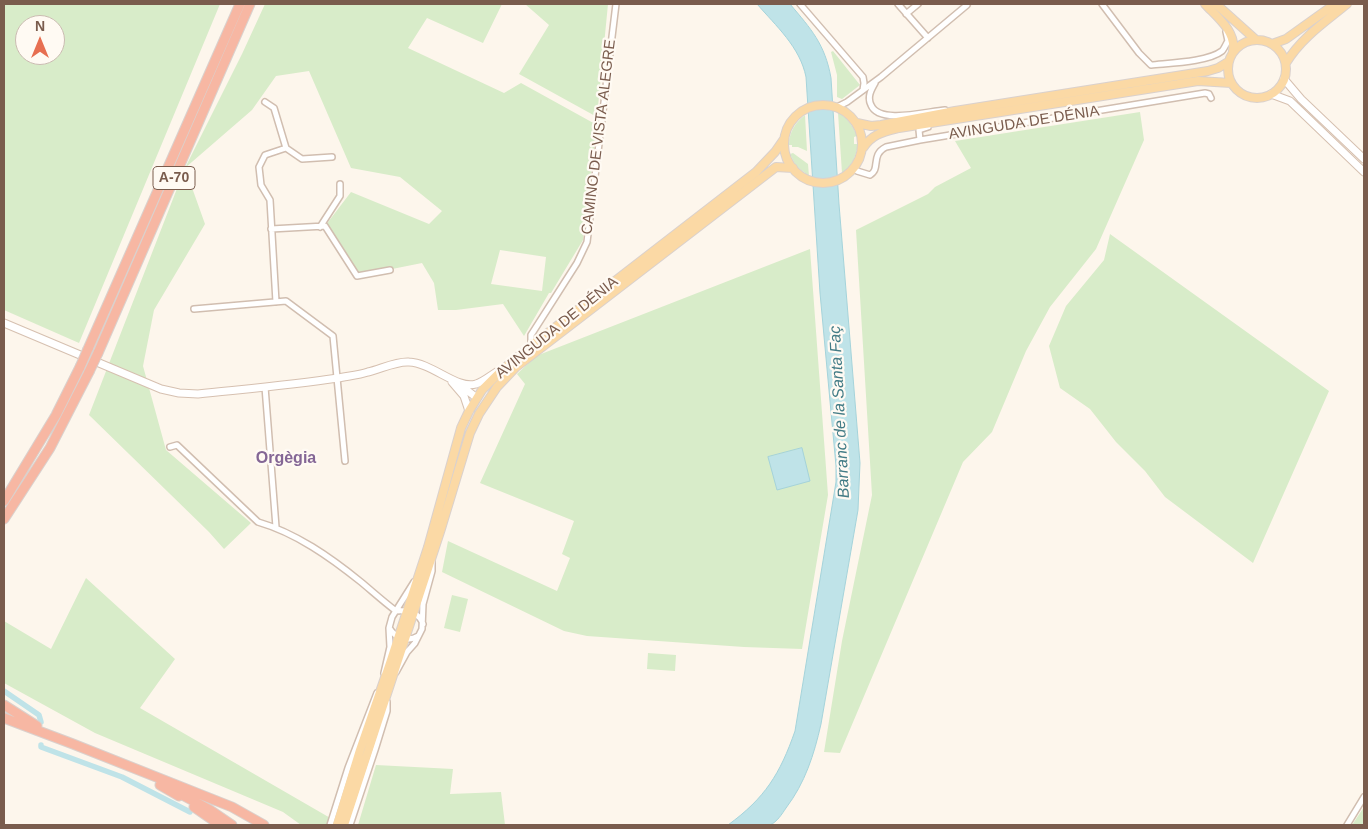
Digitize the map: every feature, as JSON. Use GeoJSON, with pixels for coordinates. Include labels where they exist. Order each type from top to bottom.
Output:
{"type":"FeatureCollection","features":[{"type":"Feature","properties":{"kind":"highway","name":"A-70"},"geometry":{"type":"LineString","coordinates":[[4,501],[56,415],[80,368],[240,4]]}},
{"type":"Feature","properties":{"kind":"highway","name":"A-70"},"geometry":{"type":"LineString","coordinates":[[4,519],[50,448],[89,372],[250,4]]}},
{"type":"Feature","properties":{"kind":"highway"},"geometry":{"type":"LineString","coordinates":[[4,493],[23,469]]}},
{"type":"Feature","properties":{"kind":"highway"},"geometry":{"type":"LineString","coordinates":[[4,705],[41,728],[73,744],[212,805],[241,825]]}},
{"type":"Feature","properties":{"kind":"highway"},"geometry":{"type":"LineString","coordinates":[[4,721],[73,744]]}},
{"type":"Feature","properties":{"kind":"highway"},"geometry":{"type":"LineString","coordinates":[[4,721],[161,783],[232,807],[264,825]]}},
{"type":"Feature","properties":{"kind":"highway"},"geometry":{"type":"LineString","coordinates":[[161,783],[220,825]]}},
{"type":"Feature","properties":{"kind":"highway"},"geometry":{"type":"LineString","coordinates":[[161,783],[193,800],[232,825]]}},
{"type":"Feature","properties":{"kind":"main road"},"geometry":{"type":"LineString","coordinates":[[1205,4],[1225,26],[1232,37],[1233,51]]}},
{"type":"Feature","properties":{"kind":"main road"},"geometry":{"type":"LineString","coordinates":[[1216,4],[1255,39]]}},
{"type":"Feature","properties":{"kind":"main road"},"geometry":{"type":"LineString","coordinates":[[1272,44],[1286,39],[1335,4]]}},
{"type":"Feature","properties":{"kind":"main road"},"geometry":{"type":"LineString","coordinates":[[1286,63],[1281,52],[1272,44],[1255,39],[1246,41],[1233,51],[1228,62],[1227,71],[1231,84],[1242,94],[1249,97],[1264,97],[1271,94],[1284,79],[1286,63],[1302,40],[1347,4]]}},
{"type":"Feature","properties":{"kind":"main road","name":"AVINGUDA DE DÉNIA"},"geometry":{"type":"LineString","coordinates":[[857,123],[871,126],[881,125],[955,111],[1190,74],[1218,68],[1228,62]]}},
{"type":"Feature","properties":{"kind":"main road"},"geometry":{"type":"LineString","coordinates":[[1284,79],[1301,99],[1364,159]]}},
{"type":"Feature","properties":{"kind":"main road","name":"AVINGUDA DE DÉNIA"},"geometry":{"type":"LineString","coordinates":[[863,148],[871,137],[876,134],[899,128],[1198,82],[1231,84]]}},
{"type":"Feature","properties":{"kind":"main road"},"geometry":{"type":"LineString","coordinates":[[1271,94],[1290,101],[1364,172]]}},
{"type":"Feature","properties":{"kind":"main road"},"geometry":{"type":"LineString","coordinates":[[823,104],[836,107],[848,113],[857,123],[863,148],[860,159],[854,168],[842,178],[823,183],[803,178],[793,168],[786,156],[784,139],[786,132],[792,120],[806,109],[823,104]]}},
{"type":"Feature","properties":{"kind":"main road","name":"AVINGUDA DE DÉNIA"},"geometry":{"type":"LineString","coordinates":[[337,825],[360,750],[385,686],[410,612],[445,487],[451,458],[461,428],[477,398],[503,369],[531,346],[756,172],[775,152],[784,139]]}},
{"type":"Feature","properties":{"kind":"main road","name":"AVINGUDA DE DÉNIA"},"geometry":{"type":"LineString","coordinates":[[410,612],[432,559],[470,434],[479,414],[496,387],[516,368],[763,176],[776,168],[793,168]]}},
{"type":"Feature","properties":{"kind":"main road"},"geometry":{"type":"LineString","coordinates":[[4,323],[167,390],[179,393],[198,394],[338,378],[366,373],[405,362],[418,363],[432,368],[448,378],[465,385],[475,384],[503,369]]}},
{"type":"Feature","properties":{"kind":"main road"},"geometry":{"type":"LineString","coordinates":[[448,378],[464,396],[469,411]]}},
{"type":"Feature","properties":{"kind":"main road"},"geometry":{"type":"LineString","coordinates":[[456,381],[477,398],[477,406],[462,444],[464,454]]}},
{"type":"Feature","properties":{"kind":"main road","name":"AVINGUDA DE DÉNIA"},"geometry":{"type":"LineString","coordinates":[[344,825],[385,686],[393,678],[402,637]]}},
{"type":"Feature","properties":{"kind":"street","name":"CAMINO DE VISTA ALEGRE"},"geometry":{"type":"LineString","coordinates":[[531,346],[532,332],[577,263],[587,242],[616,4]]}},
{"type":"Feature","properties":{"kind":"street"},"geometry":{"type":"LineString","coordinates":[[800,4],[863,77],[868,80],[879,79]]}},
{"type":"Feature","properties":{"kind":"street"},"geometry":{"type":"LineString","coordinates":[[898,4],[928,38]]}},
{"type":"Feature","properties":{"kind":"street"},"geometry":{"type":"LineString","coordinates":[[906,14],[918,4]]}},
{"type":"Feature","properties":{"kind":"street"},"geometry":{"type":"LineString","coordinates":[[1102,4],[1139,53],[1151,64],[1186,62],[1214,55],[1223,50],[1228,41],[1225,26]]}},
{"type":"Feature","properties":{"kind":"street"},"geometry":{"type":"LineString","coordinates":[[836,107],[847,102],[879,79],[967,5]]}},
{"type":"Feature","properties":{"kind":"street"},"geometry":{"type":"LineString","coordinates":[[863,77],[863,90]]}},
{"type":"Feature","properties":{"kind":"street"},"geometry":{"type":"LineString","coordinates":[[879,79],[872,88],[869,99],[873,109],[878,112],[896,116],[944,110],[955,111]]}},
{"type":"Feature","properties":{"kind":"street","name":"AVINGUDA DE DÉNIA"},"geometry":{"type":"LineString","coordinates":[[854,168],[857,171],[874,173],[876,158],[881,150],[920,140],[1205,93],[1209,94],[1211,98]]}},
{"type":"Feature","properties":{"kind":"street"},"geometry":{"type":"LineString","coordinates":[[265,102],[274,108],[286,148],[302,159],[332,157]]}},
{"type":"Feature","properties":{"kind":"street"},"geometry":{"type":"LineString","coordinates":[[920,140],[919,133],[922,128],[937,125],[946,120]]}},
{"type":"Feature","properties":{"kind":"street"},"geometry":{"type":"LineString","coordinates":[[899,128],[919,133]]}},
{"type":"Feature","properties":{"kind":"street"},"geometry":{"type":"LineString","coordinates":[[276,302],[270,200],[261,185],[259,168],[265,156],[286,148]]}},
{"type":"Feature","properties":{"kind":"street"},"geometry":{"type":"LineString","coordinates":[[320,227],[340,196],[340,184]]}},
{"type":"Feature","properties":{"kind":"street"},"geometry":{"type":"LineString","coordinates":[[272,229],[325,226],[357,276],[390,270]]}},
{"type":"Feature","properties":{"kind":"street"},"geometry":{"type":"LineString","coordinates":[[194,309],[286,302],[333,336],[345,461]]}},
{"type":"Feature","properties":{"kind":"street"},"geometry":{"type":"LineString","coordinates":[[266,387],[276,527]]}},
{"type":"Feature","properties":{"kind":"street"},"geometry":{"type":"LineString","coordinates":[[170,448],[178,445],[258,522],[276,527],[297,538],[337,564],[396,611],[410,612],[421,619],[423,624]]}},
{"type":"Feature","properties":{"kind":"street","name":"AVINGUDA DE DÉNIA"},"geometry":{"type":"LineString","coordinates":[[393,678],[423,624],[423,604],[432,571],[432,559]]}},
{"type":"Feature","properties":{"kind":"street","name":"AVINGUDA DE DÉNIA"},"geometry":{"type":"LineString","coordinates":[[350,825],[381,731],[386,710],[384,668],[390,647],[389,628],[392,617],[418,578]]}},
{"type":"Feature","properties":{"kind":"street"},"geometry":{"type":"LineString","coordinates":[[389,628],[394,634],[402,637],[413,639],[418,636]]}},
{"type":"Feature","properties":{"kind":"street","name":"AVINGUDA DE DÉNIA"},"geometry":{"type":"LineString","coordinates":[[330,825],[358,738],[375,694],[385,686]]}},
{"type":"Feature","properties":{"kind":"street"},"geometry":{"type":"LineString","coordinates":[[1347,825],[1364,797]]}},
{"type":"Feature","properties":{"kind":"green space"},"geometry":{"type":"Polygon","coordinates":[[[4,4],[220,4],[79,343],[4,310],[4,4]]]}},
{"type":"Feature","properties":{"kind":"green space"},"geometry":{"type":"Polygon","coordinates":[[[265,4],[502,4],[483,43],[427,18],[408,48],[504,93],[521,83],[597,125],[583,240],[524,336],[503,304],[456,310],[438,310],[434,283],[422,263],[357,276],[325,226],[351,192],[429,224],[442,211],[400,177],[351,168],[309,71],[276,76],[252,110],[185,168],[265,4]],[[500,250],[491,284],[542,291],[546,257],[500,250]]]}},
{"type":"Feature","properties":{"kind":"green space"},"geometry":{"type":"Polygon","coordinates":[[[525,4],[608,4],[597,117],[519,74],[549,25],[525,4]]]}},
{"type":"Feature","properties":{"kind":"green space"},"geometry":{"type":"Polygon","coordinates":[[[833,51],[860,85],[842,99],[837,97],[837,75],[831,52],[833,51]]]}},
{"type":"Feature","properties":{"kind":"green space"},"geometry":{"type":"Polygon","coordinates":[[[1140,112],[1144,140],[1096,249],[1050,307],[1026,351],[992,432],[963,462],[840,753],[824,752],[842,641],[872,495],[856,230],[928,194],[935,187],[971,168],[955,141],[1140,112]]]}},
{"type":"Feature","properties":{"kind":"green space"},"geometry":{"type":"Polygon","coordinates":[[[838,113],[845,117],[852,126],[857,136],[854,137],[854,144],[858,144],[853,161],[842,173],[838,113]]]}},
{"type":"Feature","properties":{"kind":"green space"},"geometry":{"type":"Polygon","coordinates":[[[805,115],[807,151],[789,145],[793,128],[805,115]]]}},
{"type":"Feature","properties":{"kind":"green space"},"geometry":{"type":"Polygon","coordinates":[[[793,153],[808,164],[809,176],[796,166],[790,154],[793,153]]]}},
{"type":"Feature","properties":{"kind":"green space"},"geometry":{"type":"Polygon","coordinates":[[[185,168],[205,224],[154,310],[143,366],[166,450],[251,523],[224,549],[89,415],[185,168]]]}},
{"type":"Feature","properties":{"kind":"green space"},"geometry":{"type":"Polygon","coordinates":[[[1110,234],[1329,391],[1253,563],[1165,497],[1145,471],[1116,442],[1090,409],[1060,388],[1049,346],[1066,306],[1104,260],[1110,234]]]}},
{"type":"Feature","properties":{"kind":"green space"},"geometry":{"type":"Polygon","coordinates":[[[810,249],[828,495],[802,649],[744,647],[587,636],[564,631],[442,572],[448,541],[557,591],[570,558],[562,554],[574,521],[480,483],[525,384],[517,374],[536,356],[810,249]]]}},
{"type":"Feature","properties":{"kind":"green space"},"geometry":{"type":"Polygon","coordinates":[[[86,578],[175,659],[140,708],[332,819],[329,825],[301,825],[283,812],[95,733],[4,683],[4,621],[51,649],[86,578]]]}},
{"type":"Feature","properties":{"kind":"green space"},"geometry":{"type":"Polygon","coordinates":[[[452,595],[468,599],[460,632],[444,628],[452,595]]]}},
{"type":"Feature","properties":{"kind":"green space"},"geometry":{"type":"Polygon","coordinates":[[[648,653],[676,655],[675,671],[647,669],[648,653]]]}},
{"type":"Feature","properties":{"kind":"green space"},"geometry":{"type":"Polygon","coordinates":[[[376,765],[453,769],[450,794],[501,792],[505,825],[358,825],[376,765]]]}},
{"type":"Feature","properties":{"kind":"green space"},"geometry":{"type":"Polygon","coordinates":[[[1364,807],[1364,825],[1352,825],[1364,807]]]}},
{"type":"Feature","properties":{"kind":"water","name":"Barranc de la Santa Faç"},"geometry":{"type":"Polygon","coordinates":[[[757,4],[790,4],[821,46],[831,78],[860,463],[858,510],[821,724],[815,747],[804,779],[781,815],[770,825],[756,826],[728,825],[752,805],[770,784],[777,773],[795,731],[836,482],[820,293],[806,77],[803,66],[793,47],[757,4]]]}},
{"type":"Feature","properties":{"kind":"water"},"geometry":{"type":"Polygon","coordinates":[[[802,448],[810,481],[777,490],[768,457],[802,448]]]}},
{"type":"Feature","properties":{"kind":"waterway"},"geometry":{"type":"LineString","coordinates":[[4,691],[39,715],[41,722]]}},
{"type":"Feature","properties":{"kind":"waterway"},"geometry":{"type":"LineString","coordinates":[[41,745],[41,747],[122,777],[190,812]]}},
{"type":"Feature","properties":{"kind":"district","name":"Orgègia"},"geometry":{"type":"Point","coordinates":[286,459]}}]}
